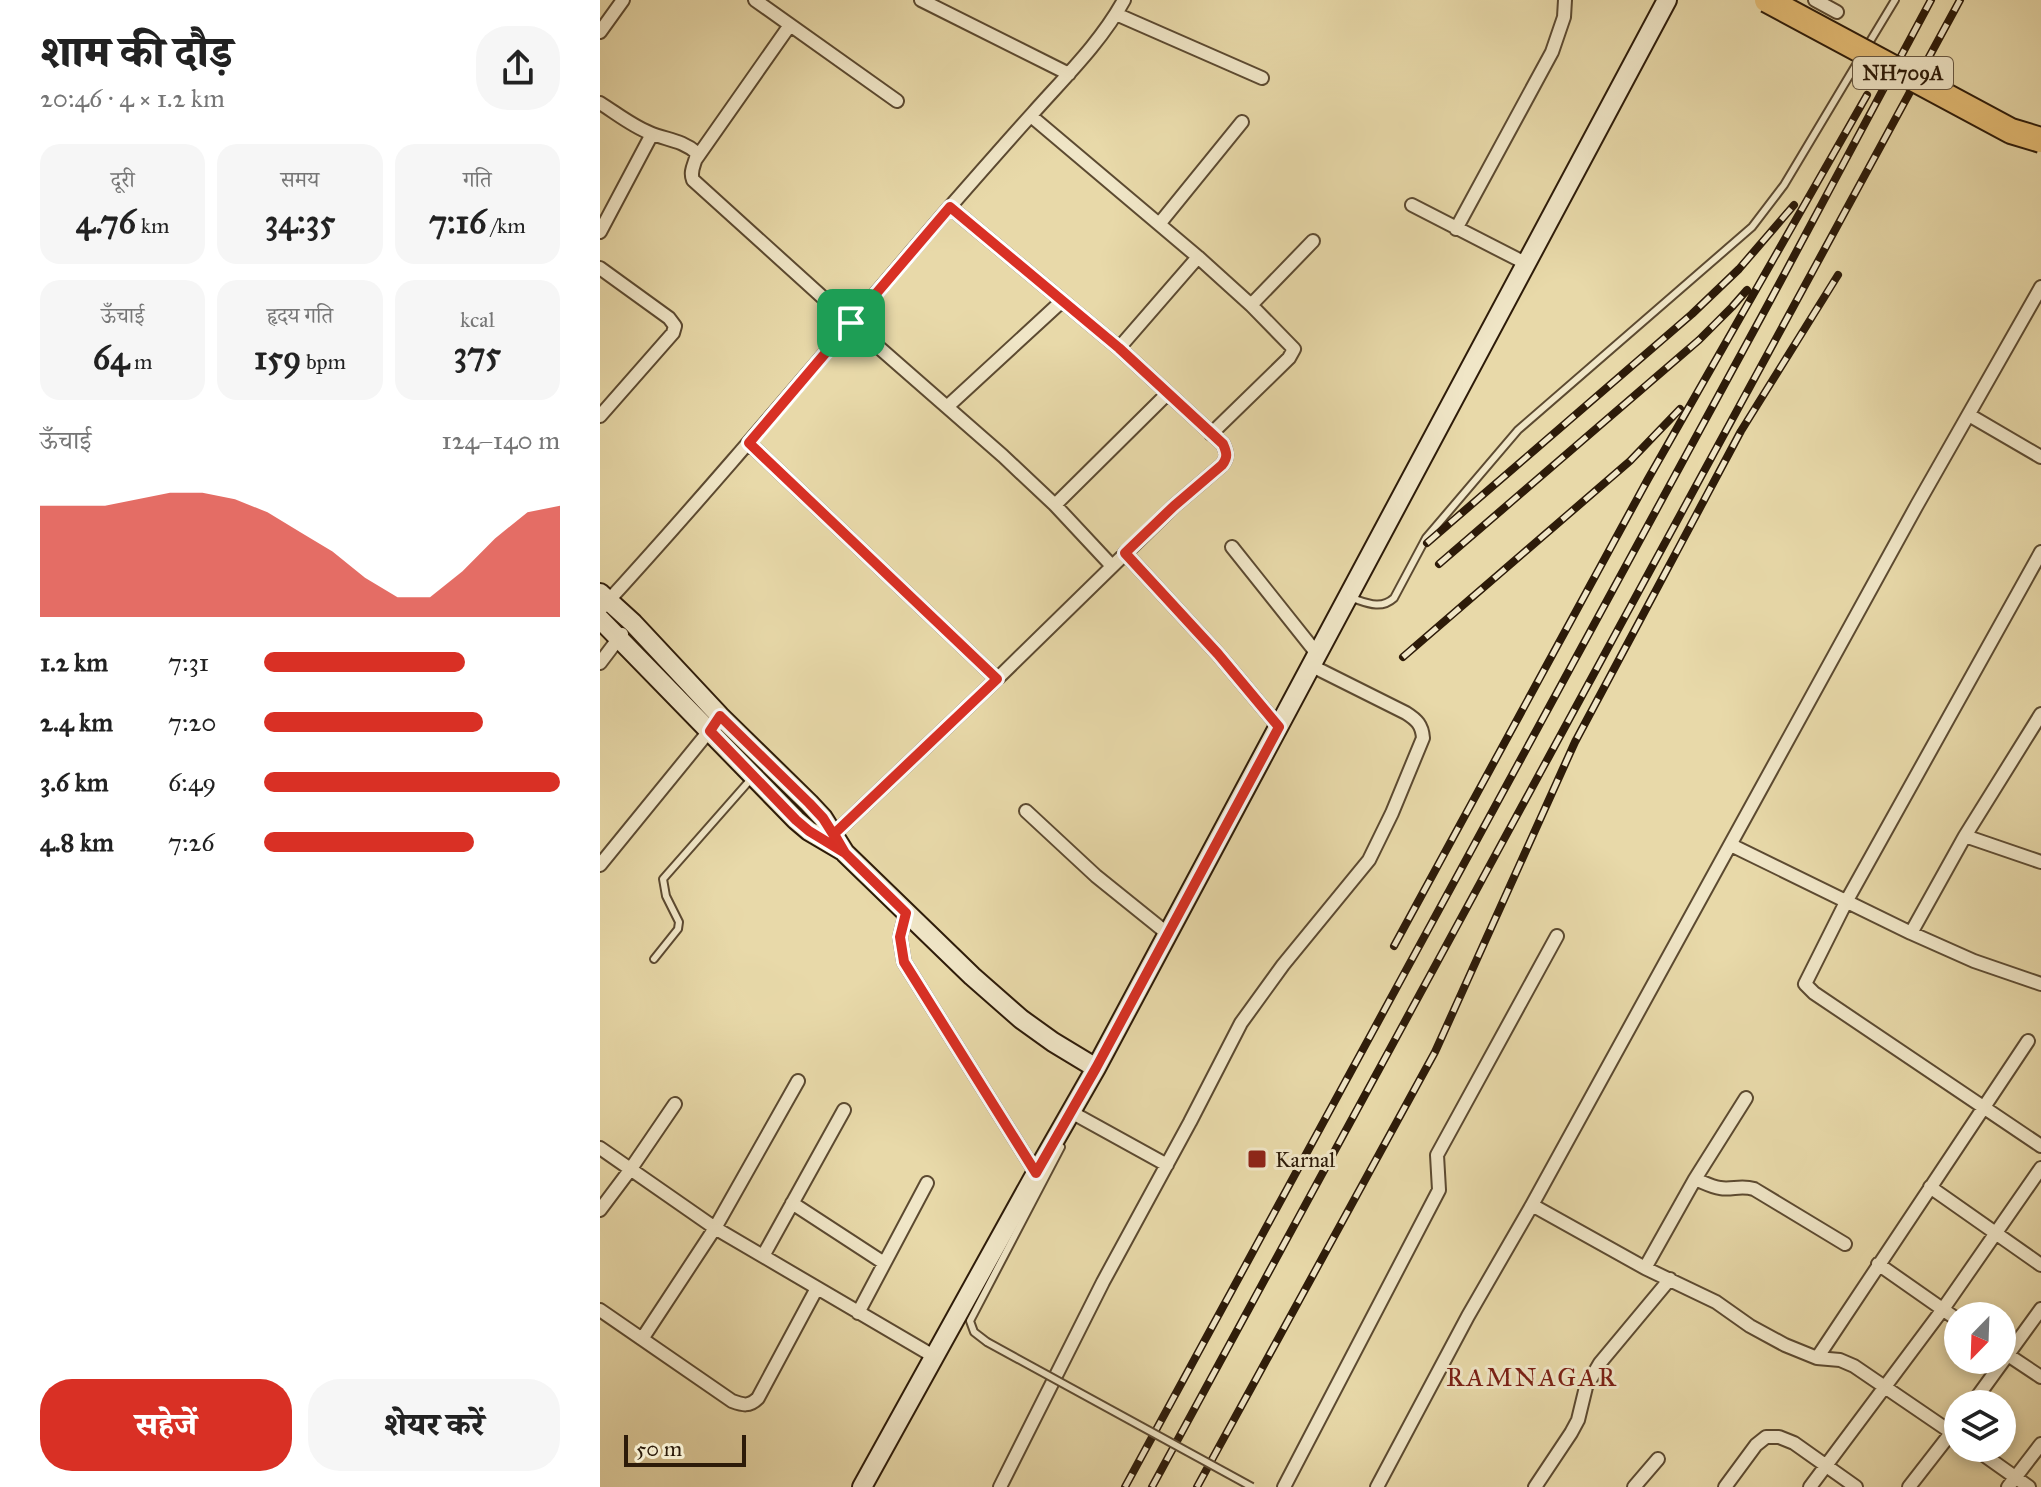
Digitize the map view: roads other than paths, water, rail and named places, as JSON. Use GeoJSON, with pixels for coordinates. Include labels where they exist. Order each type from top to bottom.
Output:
{"type":"FeatureCollection","features":[{"type":"Feature","properties":{"kind":"highway","name":"NH709A"},"geometry":{"type":"LineString","coordinates":[[1767,0],[2011,131],[2041,140]]}},
{"type":"Feature","properties":{"kind":"street"},"geometry":{"type":"LineString","coordinates":[[600,32],[623,0]]}},
{"type":"Feature","properties":{"kind":"street"},"geometry":{"type":"LineString","coordinates":[[755,0],[897,101]]}},
{"type":"Feature","properties":{"kind":"street"},"geometry":{"type":"LineString","coordinates":[[921,0],[1069,74]]}},
{"type":"Feature","properties":{"kind":"street"},"geometry":{"type":"LineString","coordinates":[[1096,1068],[1021,1019],[845,853],[809,831],[754,776],[633,623],[603,601],[749,443],[950,207],[1069,74],[1124,0]]}},
{"type":"Feature","properties":{"kind":"street"},"geometry":{"type":"LineString","coordinates":[[1456,229],[1552,52],[1564,17],[1565,0]]}},
{"type":"Feature","properties":{"kind":"street"},"geometry":{"type":"LineString","coordinates":[[862,1487],[1096,1068],[1667,0]]}},
{"type":"Feature","properties":{"kind":"street"},"geometry":{"type":"LineString","coordinates":[[1815,0],[1837,12]]}},
{"type":"Feature","properties":{"kind":"street"},"geometry":{"type":"LineString","coordinates":[[1116,14],[1262,78]]}},
{"type":"Feature","properties":{"kind":"street"},"geometry":{"type":"LineString","coordinates":[[790,25],[696,159],[691,171],[693,180],[948,406],[1055,505],[1112,566]]}},
{"type":"Feature","properties":{"kind":"street"},"geometry":{"type":"LineString","coordinates":[[600,103],[652,134],[684,144],[697,153],[696,159]]}},
{"type":"Feature","properties":{"kind":"street"},"geometry":{"type":"LineString","coordinates":[[1031,116],[1160,223],[1251,305],[1294,349],[1289,358],[1211,434]]}},
{"type":"Feature","properties":{"kind":"street"},"geometry":{"type":"LineString","coordinates":[[1160,223],[1242,122]]}},
{"type":"Feature","properties":{"kind":"street"},"geometry":{"type":"LineString","coordinates":[[600,232],[652,134]]}},
{"type":"Feature","properties":{"kind":"street"},"geometry":{"type":"LineString","coordinates":[[1412,205],[1527,264]]}},
{"type":"Feature","properties":{"kind":"street"},"geometry":{"type":"LineString","coordinates":[[834,834],[1227,457],[1223,444],[1119,348],[950,207]]}},
{"type":"Feature","properties":{"kind":"street"},"geometry":{"type":"LineString","coordinates":[[1251,305],[1313,241]]}},
{"type":"Feature","properties":{"kind":"street"},"geometry":{"type":"LineString","coordinates":[[1119,348],[1198,257]]}},
{"type":"Feature","properties":{"kind":"street"},"geometry":{"type":"LineString","coordinates":[[600,268],[669,318],[675,326],[673,333],[600,416]]}},
{"type":"Feature","properties":{"kind":"street"},"geometry":{"type":"LineString","coordinates":[[1377,1487],[1468,1316],[2041,287]]}},
{"type":"Feature","properties":{"kind":"street"},"geometry":{"type":"LineString","coordinates":[[948,406],[1062,301]]}},
{"type":"Feature","properties":{"kind":"street"},"geometry":{"type":"LineString","coordinates":[[600,392],[613,401]]}},
{"type":"Feature","properties":{"kind":"street"},"geometry":{"type":"LineString","coordinates":[[1055,505],[1167,394]]}},
{"type":"Feature","properties":{"kind":"street"},"geometry":{"type":"LineString","coordinates":[[1969,415],[2041,457]]}},
{"type":"Feature","properties":{"kind":"street"},"geometry":{"type":"LineString","coordinates":[[749,443],[997,679]]}},
{"type":"Feature","properties":{"kind":"street"},"geometry":{"type":"LineString","coordinates":[[1000,1487],[1103,1282],[1241,1023],[1257,998],[1369,860],[1423,738],[1419,721],[1315,660],[1232,547]]}},
{"type":"Feature","properties":{"kind":"street"},"geometry":{"type":"LineString","coordinates":[[2041,552],[1846,902],[1805,984],[1808,989],[2041,1146]]}},
{"type":"Feature","properties":{"kind":"street"},"geometry":{"type":"LineString","coordinates":[[1125,553],[1218,654],[1279,727]]}},
{"type":"Feature","properties":{"kind":"street"},"geometry":{"type":"LineString","coordinates":[[600,619],[809,803],[845,853]]}},
{"type":"Feature","properties":{"kind":"street"},"geometry":{"type":"LineString","coordinates":[[600,663],[633,623]]}},
{"type":"Feature","properties":{"kind":"street"},"geometry":{"type":"LineString","coordinates":[[1911,933],[1965,836],[2041,714]]}},
{"type":"Feature","properties":{"kind":"street"},"geometry":{"type":"LineString","coordinates":[[600,865],[715,723]]}},
{"type":"Feature","properties":{"kind":"street"},"geometry":{"type":"LineString","coordinates":[[1026,811],[1096,876],[1168,934]]}},
{"type":"Feature","properties":{"kind":"street"},"geometry":{"type":"LineString","coordinates":[[1965,836],[2041,862]]}},
{"type":"Feature","properties":{"kind":"street"},"geometry":{"type":"LineString","coordinates":[[1731,845],[1911,933],[1974,961],[2041,984]]}},
{"type":"Feature","properties":{"kind":"street"},"geometry":{"type":"LineString","coordinates":[[906,913],[900,937],[904,962],[1036,1173]]}},
{"type":"Feature","properties":{"kind":"street"},"geometry":{"type":"LineString","coordinates":[[1284,1487],[1439,1190],[1437,1155],[1557,936]]}},
{"type":"Feature","properties":{"kind":"street"},"geometry":{"type":"LineString","coordinates":[[1817,1358],[2028,1041]]}},
{"type":"Feature","properties":{"kind":"street"},"geometry":{"type":"LineString","coordinates":[[642,1339],[715,1228],[798,1081]]}},
{"type":"Feature","properties":{"kind":"street"},"geometry":{"type":"LineString","coordinates":[[1645,1268],[1695,1179],[1746,1098]]}},
{"type":"Feature","properties":{"kind":"street"},"geometry":{"type":"LineString","coordinates":[[600,1210],[675,1104]]}},
{"type":"Feature","properties":{"kind":"street"},"geometry":{"type":"LineString","coordinates":[[763,1256],[844,1110]]}},
{"type":"Feature","properties":{"kind":"street"},"geometry":{"type":"LineString","coordinates":[[1066,1119],[1167,1165]]}},
{"type":"Feature","properties":{"kind":"street"},"geometry":{"type":"LineString","coordinates":[[600,1148],[715,1228],[935,1357]]}},
{"type":"Feature","properties":{"kind":"street"},"geometry":{"type":"LineString","coordinates":[[1810,1487],[1943,1309],[2041,1168]]}},
{"type":"Feature","properties":{"kind":"street"},"geometry":{"type":"LineString","coordinates":[[1695,1179],[1724,1189],[1740,1186],[1754,1189],[1845,1244]]}},
{"type":"Feature","properties":{"kind":"street"},"geometry":{"type":"LineString","coordinates":[[858,1313],[927,1183]]}},
{"type":"Feature","properties":{"kind":"street"},"geometry":{"type":"LineString","coordinates":[[1930,1187],[2041,1265]]}},
{"type":"Feature","properties":{"kind":"street"},"geometry":{"type":"LineString","coordinates":[[792,1203],[884,1263]]}},
{"type":"Feature","properties":{"kind":"street"},"geometry":{"type":"LineString","coordinates":[[1532,1205],[1645,1268],[1716,1302],[1767,1336],[1817,1358],[1840,1360],[1854,1366],[1944,1424]]}},
{"type":"Feature","properties":{"kind":"street"},"geometry":{"type":"LineString","coordinates":[[1878,1264],[1943,1309]]}},
{"type":"Feature","properties":{"kind":"street"},"geometry":{"type":"LineString","coordinates":[[1535,1487],[1578,1420],[1586,1387],[1600,1363],[1670,1279]]}},
{"type":"Feature","properties":{"kind":"street"},"geometry":{"type":"LineString","coordinates":[[600,1310],[732,1401],[744,1405],[752,1404],[758,1398],[817,1288]]}},
{"type":"Feature","properties":{"kind":"street"},"geometry":{"type":"LineString","coordinates":[[2016,1339],[2041,1309]]}},
{"type":"Feature","properties":{"kind":"street"},"geometry":{"type":"LineString","coordinates":[[2016,1360],[2041,1377]]}},
{"type":"Feature","properties":{"kind":"street"},"geometry":{"type":"LineString","coordinates":[[1725,1487],[1756,1445],[1766,1437],[1779,1437],[1794,1443],[1856,1487]]}},
{"type":"Feature","properties":{"kind":"street"},"geometry":{"type":"LineString","coordinates":[[2012,1482],[2041,1444]]}},
{"type":"Feature","properties":{"kind":"street"},"geometry":{"type":"LineString","coordinates":[[1909,1487],[1944,1445]]}},
{"type":"Feature","properties":{"kind":"street"},"geometry":{"type":"LineString","coordinates":[[1634,1487],[1658,1459]]}},
{"type":"Feature","properties":{"kind":"street"},"geometry":{"type":"LineString","coordinates":[[1990,1462],[2012,1482],[2029,1487]]}},
{"type":"Feature","properties":{"kind":"lane"},"geometry":{"type":"LineString","coordinates":[[1349,597],[1373,604],[1389,602],[1394,598],[1436,525],[1518,430],[1752,227],[1784,185],[1895,0]]}},
{"type":"Feature","properties":{"kind":"lane"},"geometry":{"type":"LineString","coordinates":[[654,959],[678,929],[679,922],[666,896],[663,879],[754,776]]}},
{"type":"Feature","properties":{"kind":"lane"},"geometry":{"type":"LineString","coordinates":[[1066,1119],[1065,1140],[970,1321],[974,1332],[987,1342],[1252,1487]]}},
{"type":"Feature","properties":{"kind":"railway"},"geometry":{"type":"LineString","coordinates":[[1125,1487],[1931,0]]}},
{"type":"Feature","properties":{"kind":"railway"},"geometry":{"type":"LineString","coordinates":[[1152,1487],[1960,0]]}},
{"type":"Feature","properties":{"kind":"railway"},"geometry":{"type":"LineString","coordinates":[[1394,946],[1648,479],[1867,95]]}},
{"type":"Feature","properties":{"kind":"railway"},"geometry":{"type":"LineString","coordinates":[[1427,543],[1692,314],[1739,269],[1794,205]]}},
{"type":"Feature","properties":{"kind":"railway"},"geometry":{"type":"LineString","coordinates":[[1197,1487],[1435,1052],[1575,742],[1741,431],[1838,275]]}},
{"type":"Feature","properties":{"kind":"railway"},"geometry":{"type":"LineString","coordinates":[[1439,564],[1699,340],[1747,290]]}},
{"type":"Feature","properties":{"kind":"railway"},"geometry":{"type":"LineString","coordinates":[[1403,657],[1630,461],[1680,409]]}},
{"type":"Feature","properties":{"kind":"place","name":"Karnal"},"geometry":{"type":"Point","coordinates":[1257,1159]}},
{"type":"Feature","properties":{"kind":"district","name":"RAMNAGAR"},"geometry":{"type":"Point","coordinates":[1532,1377]}}]}
